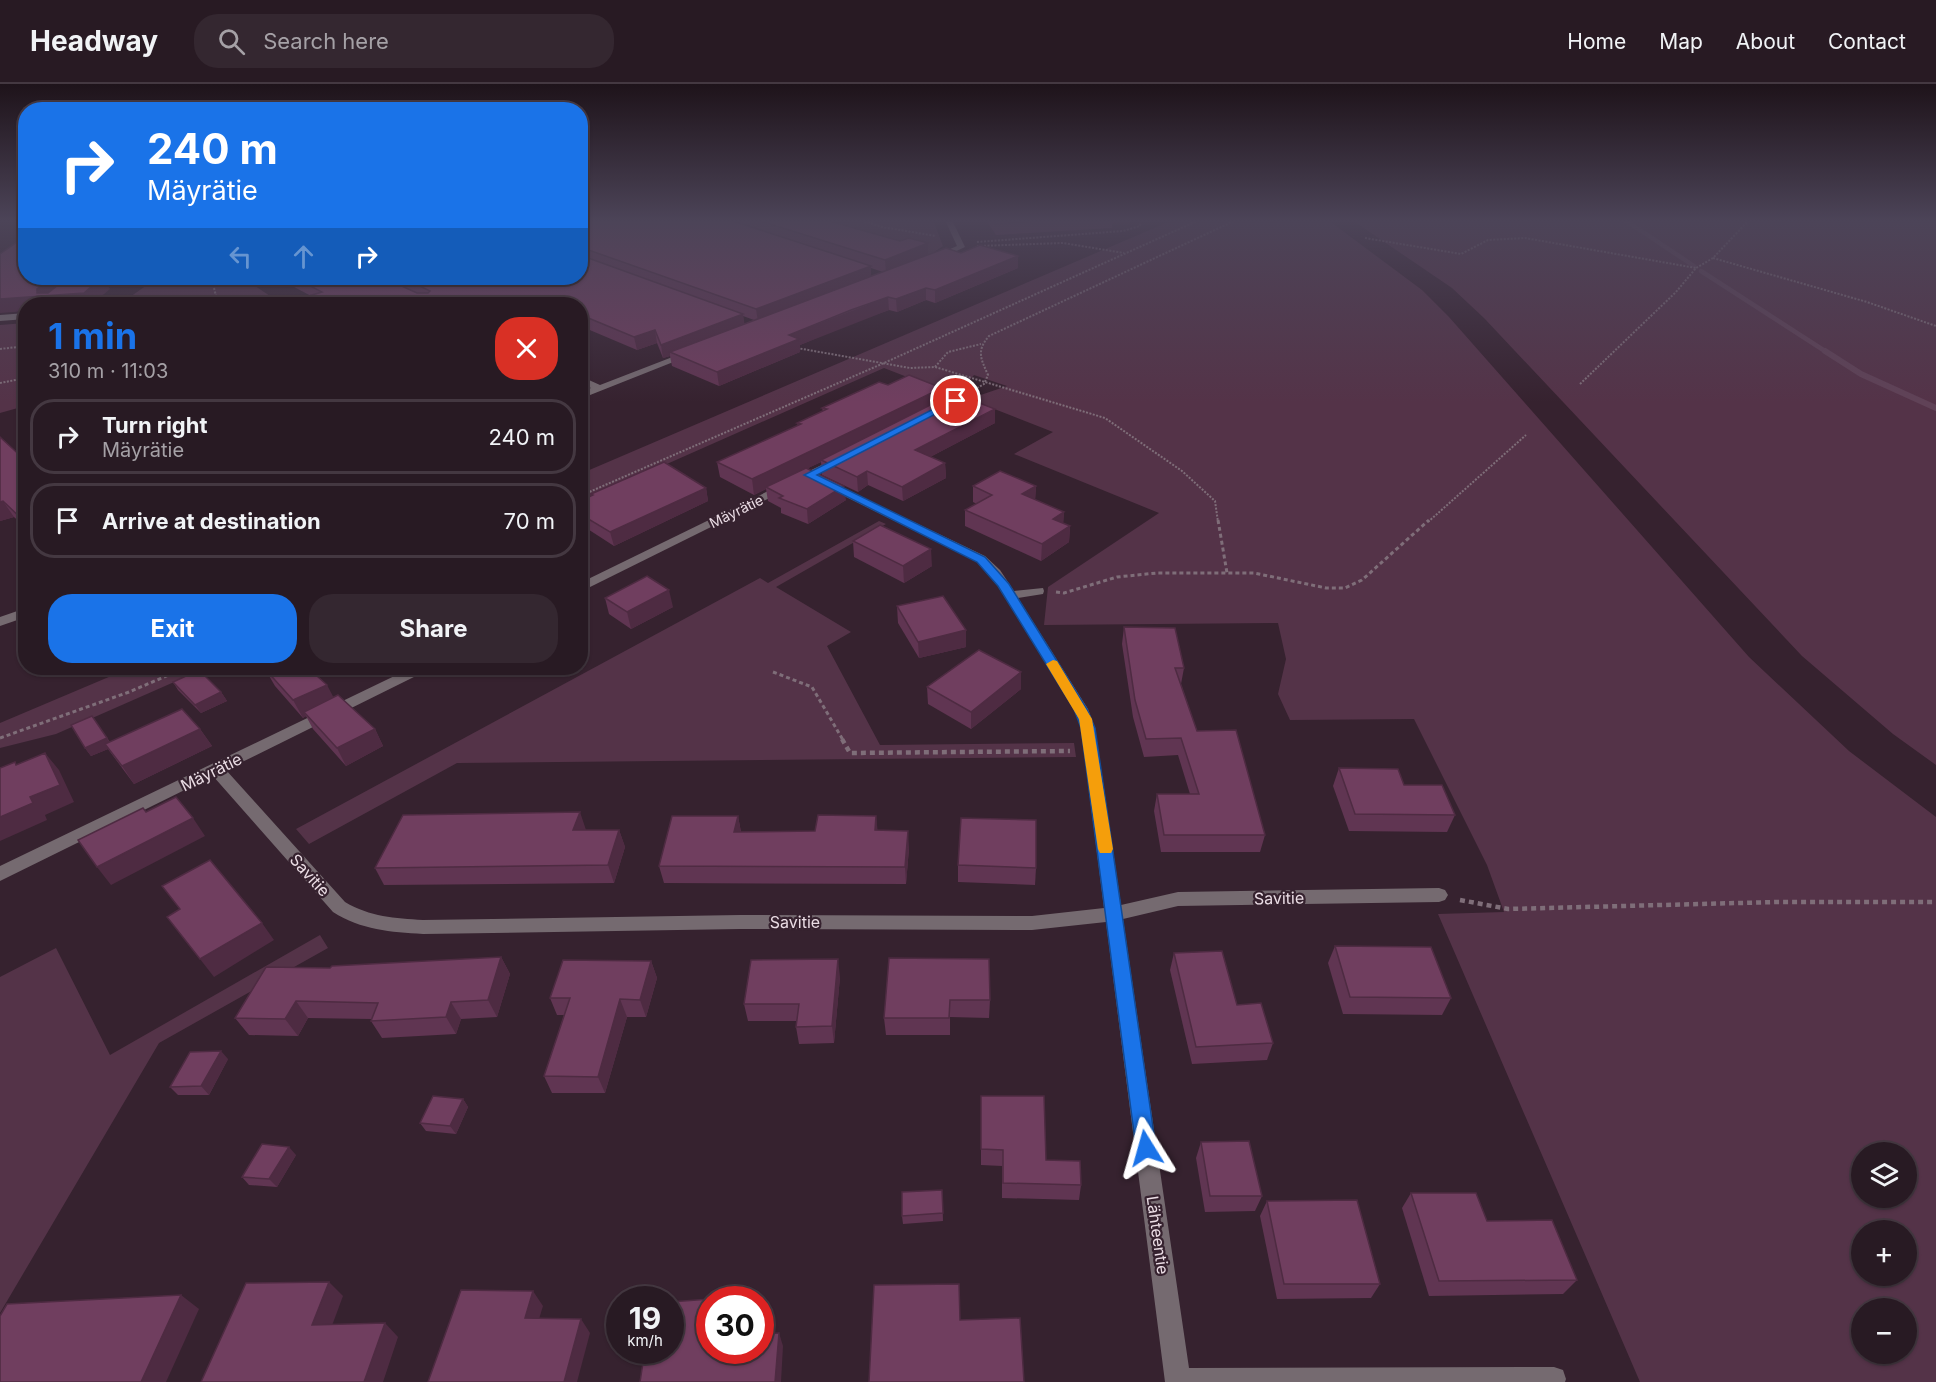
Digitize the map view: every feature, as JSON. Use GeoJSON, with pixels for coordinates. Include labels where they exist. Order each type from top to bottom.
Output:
{"type":"FeatureCollection","features":[{"type":"Feature","properties":{"kind":"street"},"geometry":{"type":"LineString","coordinates":[[0,318],[18,317]]}},
{"type":"Feature","properties":{"kind":"street"},"geometry":{"type":"LineString","coordinates":[[588,393],[699,350]]}},
{"type":"Feature","properties":{"kind":"street"},"geometry":{"type":"LineString","coordinates":[[588,383],[600,389]]}},
{"type":"Feature","properties":{"kind":"street","name":"Mäyrätie"},"geometry":{"type":"LineString","coordinates":[[588,584],[851,454]]}},
{"type":"Feature","properties":{"kind":"street","name":"Lähteentie"},"geometry":{"type":"LineString","coordinates":[[809,475],[981,559],[996,573],[1081,709],[1088,728],[1178,1382]]}},
{"type":"Feature","properties":{"kind":"street"},"geometry":{"type":"LineString","coordinates":[[1010,595],[1038,591]]}},
{"type":"Feature","properties":{"kind":"street"},"geometry":{"type":"LineString","coordinates":[[0,622],[18,615]]}},
{"type":"Feature","properties":{"kind":"street","name":"Mäyrätie"},"geometry":{"type":"LineString","coordinates":[[0,874],[407,675]]}},
{"type":"Feature","properties":{"kind":"street","name":"Savitie"},"geometry":{"type":"LineString","coordinates":[[216,769],[339,907],[360,920],[384,926],[740,922],[1032,923],[1114,914],[1178,899],[1439,896]]}},
{"type":"Feature","properties":{"kind":"street"},"geometry":{"type":"LineString","coordinates":[[1178,1382],[1554,1379]]}},
{"type":"Feature","properties":{"kind":"path"},"geometry":{"type":"LineString","coordinates":[[588,492],[884,363],[1065,281]]}},
{"type":"Feature","properties":{"kind":"path"},"geometry":{"type":"LineString","coordinates":[[935,368],[940,357],[949,350],[982,344],[1001,329],[1105,281]]}},
{"type":"Feature","properties":{"kind":"path"},"geometry":{"type":"LineString","coordinates":[[1580,384],[1685,281]]}},
{"type":"Feature","properties":{"kind":"path"},"geometry":{"type":"LineString","coordinates":[[1792,281],[1867,302],[1936,326]]}},
{"type":"Feature","properties":{"kind":"path"},"geometry":{"type":"LineString","coordinates":[[956,401],[984,384],[988,375],[979,354],[982,344]]}},
{"type":"Feature","properties":{"kind":"path"},"geometry":{"type":"LineString","coordinates":[[0,349],[18,347]]}},
{"type":"Feature","properties":{"kind":"path"},"geometry":{"type":"LineString","coordinates":[[796,348],[910,368],[935,368],[1105,418],[1182,471],[1215,501],[1227,573]]}},
{"type":"Feature","properties":{"kind":"path"},"geometry":{"type":"LineString","coordinates":[[0,383],[18,380]]}},
{"type":"Feature","properties":{"kind":"path"},"geometry":{"type":"LineString","coordinates":[[1038,591],[1064,593],[1117,577],[1157,573],[1254,573],[1326,588],[1345,588],[1362,580],[1526,435]]}},
{"type":"Feature","properties":{"kind":"path"},"geometry":{"type":"LineString","coordinates":[[773,672],[812,687],[850,753],[1091,751]]}},
{"type":"Feature","properties":{"kind":"path"},"geometry":{"type":"LineString","coordinates":[[0,738],[129,692],[169,675]]}},
{"type":"Feature","properties":{"kind":"path"},"geometry":{"type":"LineString","coordinates":[[1439,896],[1508,909],[1777,902],[1936,902]]}},
{"type":"Feature","properties":{"kind":"shaded area"},"geometry":{"type":"Polygon","coordinates":[[[1032,281],[1409,281],[1449,317],[1749,657],[1849,751],[1936,817],[1936,1382],[1640,1382],[1438,914],[1504,912],[1487,865],[1414,719],[1290,720],[1278,694],[1286,659],[1278,623],[1044,625],[1048,587],[1159,513],[1014,454],[1053,432],[969,399],[1007,386],[974,375],[956,396],[884,368],[588,499],[588,471],[1032,281]]]}},
{"type":"Feature","properties":{"kind":"shaded area"},"geometry":{"type":"Polygon","coordinates":[[[1441,281],[1936,281],[1936,765],[1893,734],[1802,656],[1484,318],[1441,281]]]}},
{"type":"Feature","properties":{"kind":"shaded area"},"geometry":{"type":"Polygon","coordinates":[[[147,285],[254,285],[272,297],[130,297],[147,285]]]}},
{"type":"Feature","properties":{"kind":"shaded area"},"geometry":{"type":"Polygon","coordinates":[[[18,324],[18,408],[0,413],[0,325],[18,324]]]}},
{"type":"Feature","properties":{"kind":"shaded area"},"geometry":{"type":"Polygon","coordinates":[[[879,521],[886,524],[776,587],[851,632],[827,646],[880,745],[1074,743],[1076,757],[457,763],[309,844],[296,829],[581,675],[588,675],[588,671],[760,578],[768,583],[879,521]]]}},
{"type":"Feature","properties":{"kind":"shaded area"},"geometry":{"type":"Polygon","coordinates":[[[113,675],[190,675],[56,734],[0,748],[0,723],[113,675]]]}},
{"type":"Feature","properties":{"kind":"shaded area"},"geometry":{"type":"Polygon","coordinates":[[[320,935],[328,948],[159,1043],[0,1313],[0,977],[56,948],[110,1055],[320,935]]]}},
{"type":"Feature","properties":{"kind":"building"},"geometry":{"type":"Polygon","coordinates":[[[0,281],[18,281],[18,285],[42,285],[37,289],[37,293],[48,293],[58,285],[93,285],[84,293],[0,299],[0,281]]]}},
{"type":"Feature","properties":{"kind":"building"},"geometry":{"type":"Polygon","coordinates":[[[588,281],[651,281],[743,314],[661,345],[655,330],[634,337],[588,318],[588,297],[316,297],[312,295],[322,292],[308,285],[399,285],[417,293],[430,291],[418,285],[588,285],[588,281]]]}},
{"type":"Feature","properties":{"kind":"building"},"geometry":{"type":"Polygon","coordinates":[[[675,281],[832,281],[756,309],[675,281]]]}},
{"type":"Feature","properties":{"kind":"building"},"geometry":{"type":"Polygon","coordinates":[[[860,281],[958,281],[935,290],[926,288],[896,299],[888,297],[851,310],[789,335],[799,339],[717,372],[670,352],[860,281]]]}},
{"type":"Feature","properties":{"kind":"building"},"geometry":{"type":"Polygon","coordinates":[[[909,375],[942,388],[752,479],[717,462],[801,424],[797,423],[827,409],[822,408],[879,382],[888,385],[909,375]]]}},
{"type":"Feature","properties":{"kind":"building"},"geometry":{"type":"Polygon","coordinates":[[[954,393],[995,409],[915,450],[945,463],[902,487],[867,471],[857,477],[821,460],[954,393]]]}},
{"type":"Feature","properties":{"kind":"building"},"geometry":{"type":"Polygon","coordinates":[[[0,437],[18,454],[18,515],[3,501],[0,502],[0,437]]]}},
{"type":"Feature","properties":{"kind":"building"},"geometry":{"type":"Polygon","coordinates":[[[664,462],[706,488],[610,532],[588,519],[588,497],[593,495],[591,494],[664,462]]]}},
{"type":"Feature","properties":{"kind":"building"},"geometry":{"type":"Polygon","coordinates":[[[806,468],[844,486],[807,509],[779,498],[783,496],[766,487],[806,468]]]}},
{"type":"Feature","properties":{"kind":"building"},"geometry":{"type":"Polygon","coordinates":[[[1000,471],[1036,486],[1022,494],[1064,512],[1053,519],[1070,526],[1042,544],[965,510],[992,495],[973,486],[1000,471]]]}},
{"type":"Feature","properties":{"kind":"building"},"geometry":{"type":"Polygon","coordinates":[[[880,525],[931,549],[903,566],[853,541],[880,525]]]}},
{"type":"Feature","properties":{"kind":"building"},"geometry":{"type":"Polygon","coordinates":[[[647,576],[669,590],[627,612],[605,598],[647,576]]]}},
{"type":"Feature","properties":{"kind":"building"},"geometry":{"type":"Polygon","coordinates":[[[943,596],[966,630],[918,642],[897,606],[943,596]]]}},
{"type":"Feature","properties":{"kind":"building"},"geometry":{"type":"Polygon","coordinates":[[[1124,627],[1175,628],[1184,668],[1175,668],[1197,731],[1236,730],[1265,835],[1164,835],[1157,794],[1199,794],[1181,738],[1146,739],[1135,700],[1124,627]]]}},
{"type":"Feature","properties":{"kind":"building"},"geometry":{"type":"Polygon","coordinates":[[[979,650],[1021,672],[971,712],[927,687],[979,650]]]}},
{"type":"Feature","properties":{"kind":"building"},"geometry":{"type":"Polygon","coordinates":[[[188,675],[204,675],[221,692],[195,705],[173,682],[188,675]]]}},
{"type":"Feature","properties":{"kind":"building"},"geometry":{"type":"Polygon","coordinates":[[[270,675],[316,675],[327,685],[293,700],[270,675]]]}},
{"type":"Feature","properties":{"kind":"building"},"geometry":{"type":"Polygon","coordinates":[[[338,695],[375,729],[337,748],[304,712],[338,695]]]}},
{"type":"Feature","properties":{"kind":"building"},"geometry":{"type":"Polygon","coordinates":[[[182,709],[200,729],[122,766],[105,744],[182,709]]]}},
{"type":"Feature","properties":{"kind":"building"},"geometry":{"type":"Polygon","coordinates":[[[92,716],[107,738],[85,748],[71,725],[92,716]]]}},
{"type":"Feature","properties":{"kind":"building"},"geometry":{"type":"Polygon","coordinates":[[[45,753],[60,785],[30,797],[33,803],[0,817],[0,768],[15,762],[16,765],[45,753]]]}},
{"type":"Feature","properties":{"kind":"building"},"geometry":{"type":"Polygon","coordinates":[[[1339,768],[1398,769],[1404,785],[1442,785],[1455,815],[1355,814],[1339,768]]]}},
{"type":"Feature","properties":{"kind":"building"},"geometry":{"type":"Polygon","coordinates":[[[176,797],[193,818],[97,867],[78,840],[143,808],[146,812],[176,797]]]}},
{"type":"Feature","properties":{"kind":"building"},"geometry":{"type":"Polygon","coordinates":[[[580,812],[573,830],[619,830],[608,865],[375,868],[403,815],[580,812]]]}},
{"type":"Feature","properties":{"kind":"building"},"geometry":{"type":"Polygon","coordinates":[[[818,815],[876,816],[875,830],[908,831],[905,867],[659,866],[672,816],[738,816],[734,832],[815,831],[818,815]]]}},
{"type":"Feature","properties":{"kind":"building"},"geometry":{"type":"Polygon","coordinates":[[[961,818],[1036,820],[1036,868],[958,865],[961,818]]]}},
{"type":"Feature","properties":{"kind":"building"},"geometry":{"type":"Polygon","coordinates":[[[210,860],[262,923],[200,959],[167,917],[180,909],[162,886],[210,860]]]}},
{"type":"Feature","properties":{"kind":"building"},"geometry":{"type":"Polygon","coordinates":[[[1335,946],[1431,947],[1451,998],[1350,997],[1335,946]]]}},
{"type":"Feature","properties":{"kind":"building"},"geometry":{"type":"Polygon","coordinates":[[[1222,951],[1237,1005],[1261,1003],[1273,1043],[1196,1047],[1174,953],[1222,951]]]}},
{"type":"Feature","properties":{"kind":"building"},"geometry":{"type":"Polygon","coordinates":[[[501,957],[488,1000],[451,1002],[446,1017],[371,1021],[378,1003],[296,1001],[285,1019],[235,1018],[266,967],[330,968],[332,966],[501,957]]]}},
{"type":"Feature","properties":{"kind":"building"},"geometry":{"type":"Polygon","coordinates":[[[889,958],[989,959],[990,1000],[950,1000],[949,1018],[884,1018],[889,958]]]}},
{"type":"Feature","properties":{"kind":"building"},"geometry":{"type":"Polygon","coordinates":[[[838,959],[832,1026],[796,1027],[799,1004],[744,1004],[751,960],[838,959]]]}},
{"type":"Feature","properties":{"kind":"building"},"geometry":{"type":"Polygon","coordinates":[[[563,960],[651,961],[640,1000],[620,999],[598,1077],[544,1076],[570,998],[550,998],[563,960]]]}},
{"type":"Feature","properties":{"kind":"building"},"geometry":{"type":"Polygon","coordinates":[[[221,1051],[201,1086],[170,1087],[190,1052],[221,1051]]]}},
{"type":"Feature","properties":{"kind":"building"},"geometry":{"type":"Polygon","coordinates":[[[433,1096],[463,1099],[450,1126],[420,1123],[433,1096]]]}},
{"type":"Feature","properties":{"kind":"building"},"geometry":{"type":"Polygon","coordinates":[[[981,1096],[1044,1096],[1046,1160],[1080,1161],[1081,1185],[1003,1183],[1003,1150],[981,1149],[981,1096]]]}},
{"type":"Feature","properties":{"kind":"building"},"geometry":{"type":"Polygon","coordinates":[[[1249,1141],[1262,1196],[1210,1196],[1201,1142],[1249,1141]]]}},
{"type":"Feature","properties":{"kind":"building"},"geometry":{"type":"Polygon","coordinates":[[[262,1144],[289,1147],[269,1179],[242,1177],[262,1144]]]}},
{"type":"Feature","properties":{"kind":"building"},"geometry":{"type":"Polygon","coordinates":[[[942,1190],[943,1213],[902,1216],[902,1192],[942,1190]]]}},
{"type":"Feature","properties":{"kind":"building"},"geometry":{"type":"Polygon","coordinates":[[[1411,1193],[1476,1193],[1487,1221],[1552,1220],[1577,1280],[1439,1281],[1411,1193]]]}},
{"type":"Feature","properties":{"kind":"building"},"geometry":{"type":"Polygon","coordinates":[[[1357,1200],[1380,1284],[1284,1284],[1267,1201],[1357,1200]]]}},
{"type":"Feature","properties":{"kind":"building"},"geometry":{"type":"Polygon","coordinates":[[[329,1282],[312,1325],[385,1323],[364,1382],[201,1382],[246,1283],[329,1282]]]}},
{"type":"Feature","properties":{"kind":"building"},"geometry":{"type":"Polygon","coordinates":[[[959,1284],[960,1320],[1020,1318],[1024,1382],[869,1382],[874,1285],[959,1284]]]}},
{"type":"Feature","properties":{"kind":"building"},"geometry":{"type":"Polygon","coordinates":[[[461,1290],[533,1291],[525,1318],[581,1319],[564,1382],[428,1382],[461,1290]]]}},
{"type":"Feature","properties":{"kind":"building"},"geometry":{"type":"Polygon","coordinates":[[[181,1295],[141,1382],[0,1382],[0,1316],[7,1304],[181,1295]]]}},
{"type":"Feature","properties":{"kind":"building"},"geometry":{"type":"Polygon","coordinates":[[[696,1300],[696,1364],[774,1364],[774,1333],[779,1333],[775,1382],[640,1382],[643,1364],[684,1364],[684,1301],[696,1300]]]}},
{"type":"Feature","properties":{"kind":"waterway"},"geometry":{"type":"LineString","coordinates":[[1716,281],[1828,353]]}},
{"type":"Feature","properties":{"kind":"waterway"},"geometry":{"type":"LineString","coordinates":[[1825,351],[1861,374],[1936,408]]}},
{"type":"Feature","properties":{"kind":"slow traffic"},"geometry":{"type":"LineString","coordinates":[[1053,664],[1086,719],[1105,849]]}},
{"type":"Feature","properties":{"kind":"route"},"geometry":{"type":"LineString","coordinates":[[956,401],[809,475],[981,559],[996,573],[1081,709],[1088,728],[1146,1148]]}}]}
